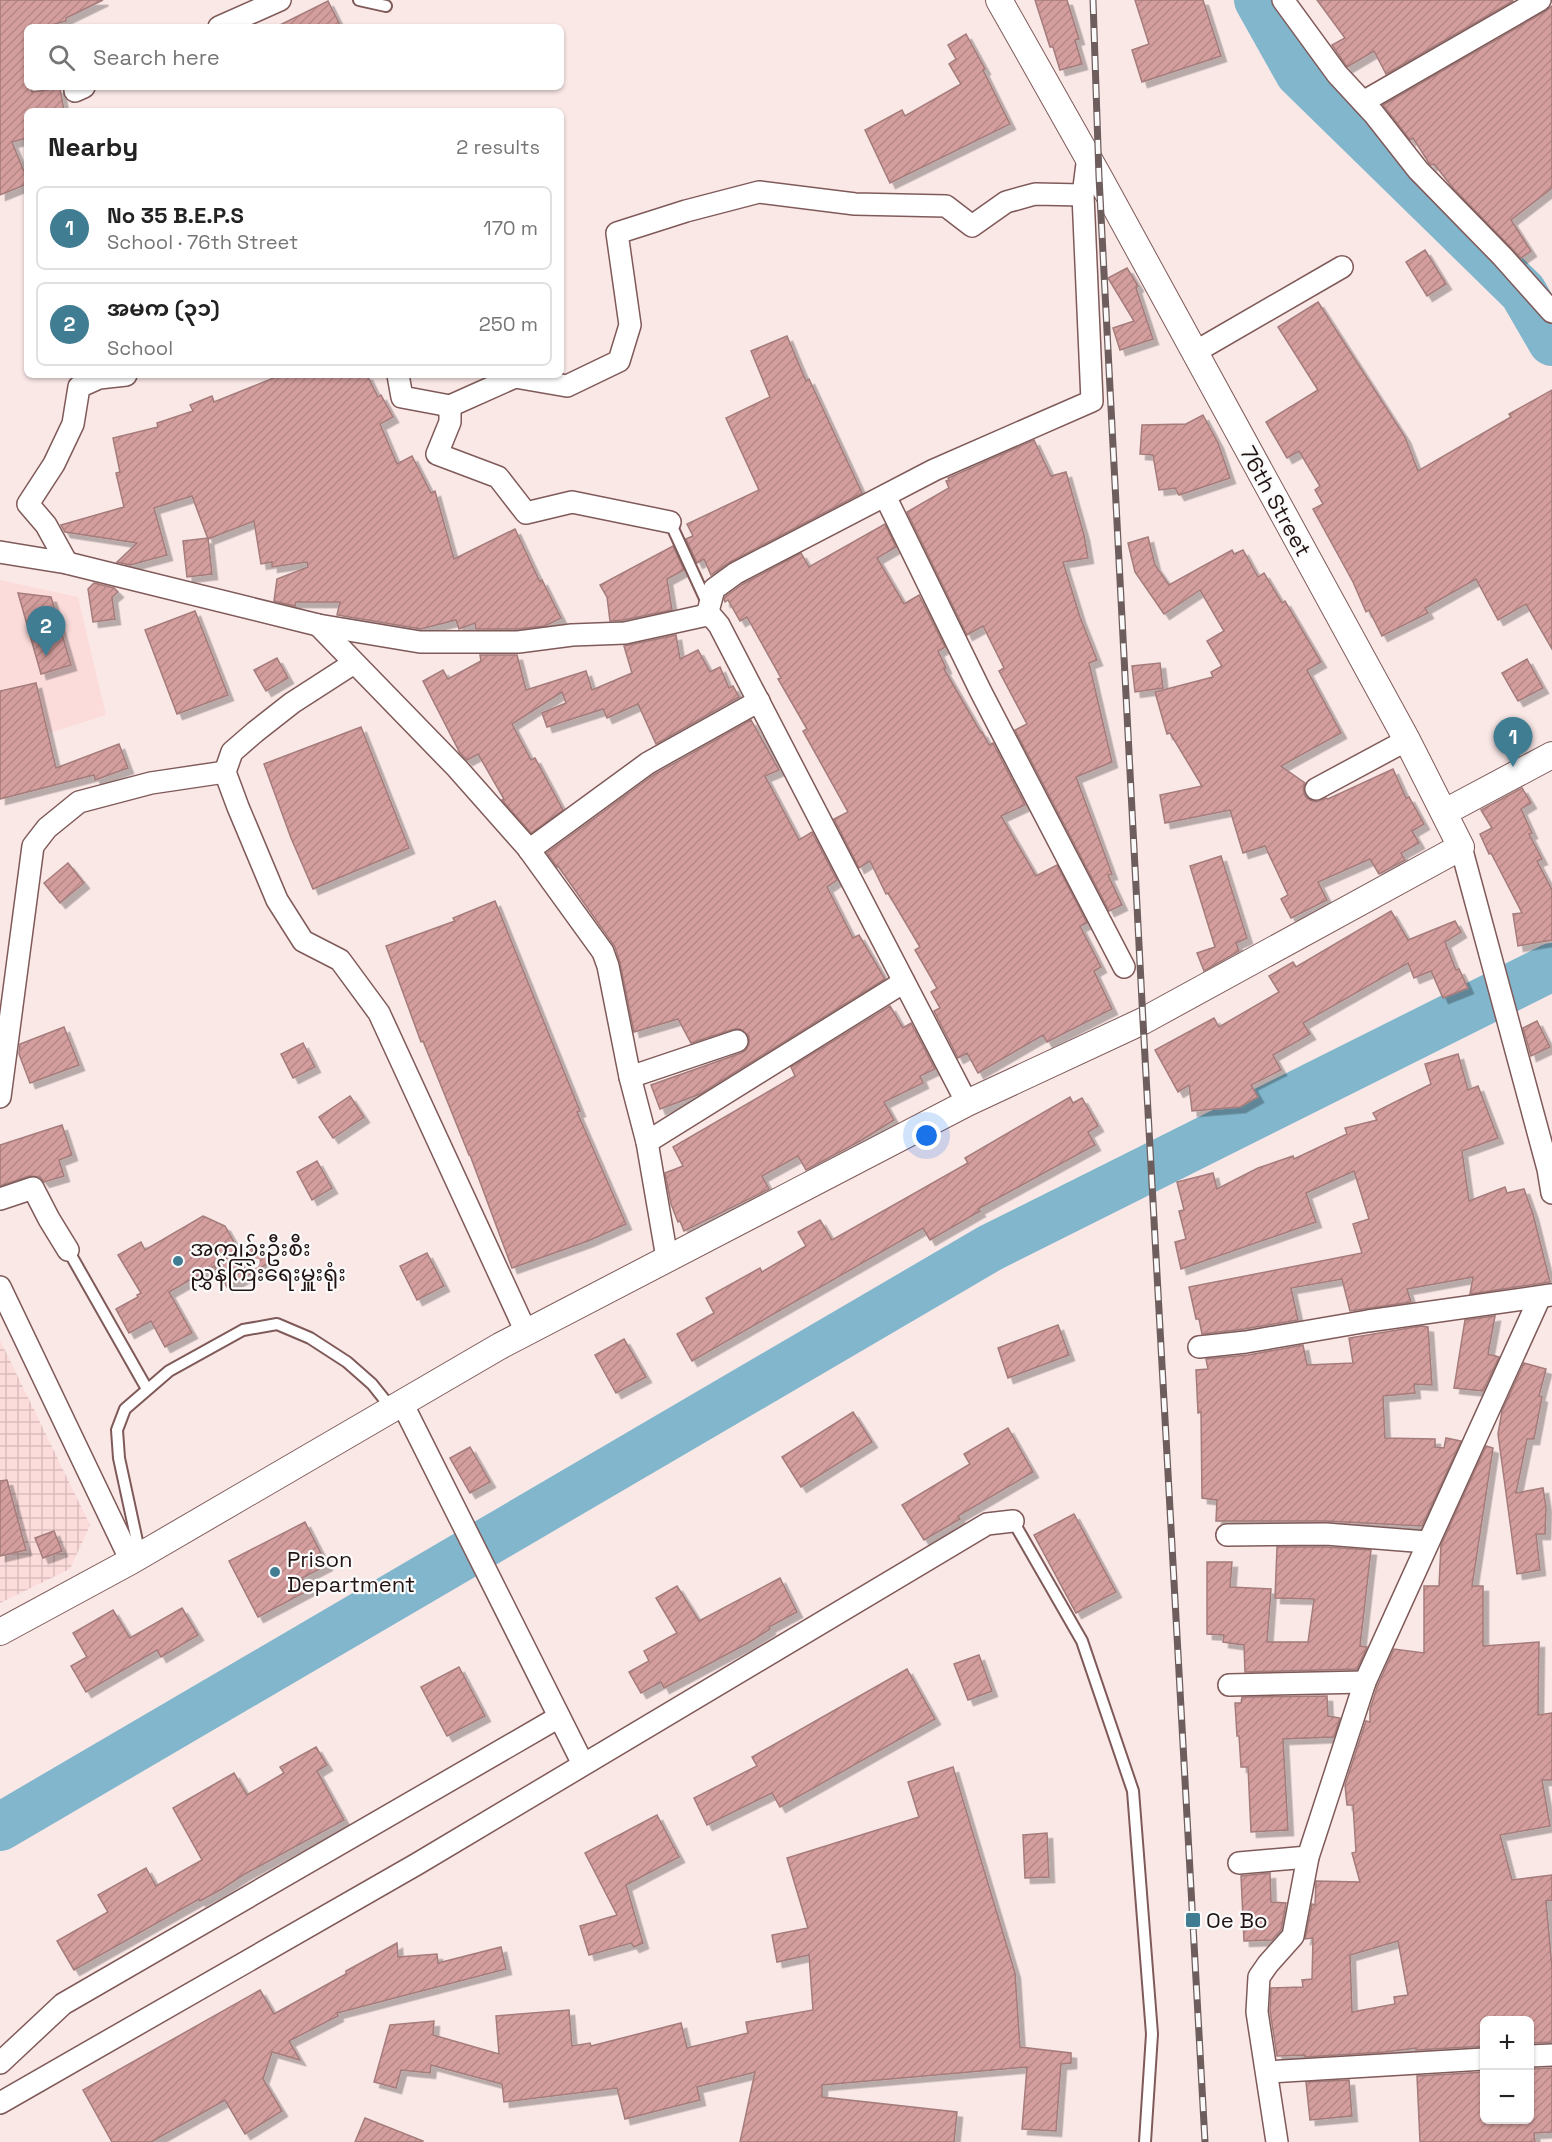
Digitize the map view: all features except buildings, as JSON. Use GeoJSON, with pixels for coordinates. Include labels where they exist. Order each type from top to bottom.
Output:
{"type":"FeatureCollection","features":[{"type":"Feature","properties":{"kind":"street"},"geometry":{"type":"LineString","coordinates":[[226,24],[280,0]]}},
{"type":"Feature","properties":{"kind":"street","name":"76th Street"},"geometry":{"type":"LineString","coordinates":[[999,0],[1088,156],[1195,352],[1407,741],[1461,847]]}},
{"type":"Feature","properties":{"kind":"street"},"geometry":{"type":"LineString","coordinates":[[1283,0],[1337,74],[1363,102],[1418,170],[1502,256],[1552,312]]}},
{"type":"Feature","properties":{"kind":"street"},"geometry":{"type":"LineString","coordinates":[[1363,102],[1540,0]]}},
{"type":"Feature","properties":{"kind":"street"},"geometry":{"type":"LineString","coordinates":[[708,611],[714,589],[736,573],[934,470],[1092,401],[1083,195],[1088,156]]}},
{"type":"Feature","properties":{"kind":"street"},"geometry":{"type":"LineString","coordinates":[[522,378],[567,386],[619,361],[630,325],[617,233],[686,211],[759,192],[855,204],[946,206],[972,226],[1006,202],[1035,194],[1083,195]]}},
{"type":"Feature","properties":{"kind":"street"},"geometry":{"type":"LineString","coordinates":[[1195,352],[1342,267]]}},
{"type":"Feature","properties":{"kind":"street"},"geometry":{"type":"LineString","coordinates":[[67,563],[46,525],[28,504],[54,464],[73,424],[79,387],[99,378]]}},
{"type":"Feature","properties":{"kind":"street"},"geometry":{"type":"LineString","coordinates":[[399,378],[402,396],[450,406],[514,378]]}},
{"type":"Feature","properties":{"kind":"street"},"geometry":{"type":"LineString","coordinates":[[450,406],[450,422],[437,454],[498,477],[526,513],[572,502],[670,522]]}},
{"type":"Feature","properties":{"kind":"street"},"geometry":{"type":"LineString","coordinates":[[885,496],[981,692],[1124,967]]}},
{"type":"Feature","properties":{"kind":"street"},"geometry":{"type":"LineString","coordinates":[[0,552],[67,563],[318,625],[420,642],[518,642],[572,635],[625,633],[708,611]]}},
{"type":"Feature","properties":{"kind":"street"},"geometry":{"type":"LineString","coordinates":[[708,611],[719,625],[967,1103]]}},
{"type":"Feature","properties":{"kind":"street"},"geometry":{"type":"LineString","coordinates":[[318,625],[456,768],[529,850],[603,952],[608,966],[630,1077],[647,1142],[668,1258]]}},
{"type":"Feature","properties":{"kind":"street"},"geometry":{"type":"LineString","coordinates":[[354,663],[292,703],[255,732],[232,752],[225,772],[277,900],[303,941],[340,960],[379,1013],[526,1332]]}},
{"type":"Feature","properties":{"kind":"street"},"geometry":{"type":"LineString","coordinates":[[529,850],[648,763],[759,701]]}},
{"type":"Feature","properties":{"kind":"street"},"geometry":{"type":"LineString","coordinates":[[1316,789],[1407,741]]}},
{"type":"Feature","properties":{"kind":"street"},"geometry":{"type":"LineString","coordinates":[[1445,812],[1552,755]]}},
{"type":"Feature","properties":{"kind":"street"},"geometry":{"type":"LineString","coordinates":[[0,1097],[33,846],[47,828],[79,801],[151,783],[225,772]]}},
{"type":"Feature","properties":{"kind":"street"},"geometry":{"type":"LineString","coordinates":[[0,1632],[135,1558],[526,1332],[967,1103],[1143,1020],[1461,847],[1548,1169],[1552,1193]]}},
{"type":"Feature","properties":{"kind":"street"},"geometry":{"type":"LineString","coordinates":[[647,1142],[904,982]]}},
{"type":"Feature","properties":{"kind":"street"},"geometry":{"type":"LineString","coordinates":[[630,1077],[737,1041]]}},
{"type":"Feature","properties":{"kind":"street"},"geometry":{"type":"LineString","coordinates":[[0,1199],[33,1188],[68,1250]]}},
{"type":"Feature","properties":{"kind":"street"},"geometry":{"type":"LineString","coordinates":[[0,1287],[135,1558]]}},
{"type":"Feature","properties":{"kind":"street"},"geometry":{"type":"LineString","coordinates":[[1199,1347],[1246,1342],[1368,1321],[1546,1296]]}},
{"type":"Feature","properties":{"kind":"street"},"geometry":{"type":"LineString","coordinates":[[1277,2142],[1257,2012],[1259,1977],[1293,1936],[1308,1857],[1365,1682],[1427,1542],[1546,1296]]}},
{"type":"Feature","properties":{"kind":"street"},"geometry":{"type":"LineString","coordinates":[[397,1406],[444,1484],[583,1764]]}},
{"type":"Feature","properties":{"kind":"street"},"geometry":{"type":"LineString","coordinates":[[0,2103],[417,1864],[987,1524],[1013,1521]]}},
{"type":"Feature","properties":{"kind":"street"},"geometry":{"type":"LineString","coordinates":[[1227,1535],[1326,1534],[1427,1542]]}},
{"type":"Feature","properties":{"kind":"street"},"geometry":{"type":"LineString","coordinates":[[1229,1685],[1365,1682]]}},
{"type":"Feature","properties":{"kind":"street"},"geometry":{"type":"LineString","coordinates":[[0,2063],[63,2004],[559,1717]]}},
{"type":"Feature","properties":{"kind":"street"},"geometry":{"type":"LineString","coordinates":[[1239,1863],[1308,1857]]}},
{"type":"Feature","properties":{"kind":"street"},"geometry":{"type":"LineString","coordinates":[[1534,2056],[1552,2055]]}},
{"type":"Feature","properties":{"kind":"street"},"geometry":{"type":"LineString","coordinates":[[1268,2072],[1480,2059]]}},
{"type":"Feature","properties":{"kind":"lane"},"geometry":{"type":"LineString","coordinates":[[359,0],[386,6]]}},
{"type":"Feature","properties":{"kind":"lane"},"geometry":{"type":"LineString","coordinates":[[670,522],[708,611]]}},
{"type":"Feature","properties":{"kind":"lane"},"geometry":{"type":"LineString","coordinates":[[68,1250],[147,1389]]}},
{"type":"Feature","properties":{"kind":"lane"},"geometry":{"type":"LineString","coordinates":[[135,1558],[119,1458],[117,1430],[125,1409],[170,1371],[243,1330],[277,1324],[310,1338],[347,1362],[397,1406]]}},
{"type":"Feature","properties":{"kind":"lane"},"geometry":{"type":"LineString","coordinates":[[1013,1521],[1082,1641],[1133,1791],[1152,2034],[1145,2142]]}},
{"type":"Feature","properties":{"kind":"shaded area"},"geometry":{"type":"Polygon","coordinates":[[[0,580],[78,597],[106,715],[0,749],[0,580]]]}},
{"type":"Feature","properties":{"kind":"shaded area"},"geometry":{"type":"Polygon","coordinates":[[[0,1340],[90,1525],[70,1569],[0,1603],[0,1340]]]}},
{"type":"Feature","properties":{"kind":"waterway"},"geometry":{"type":"LineString","coordinates":[[1258,0],[1299,73],[1523,292],[1552,342]]}},
{"type":"Feature","properties":{"kind":"waterway"},"geometry":{"type":"LineString","coordinates":[[0,1827],[990,1248],[1552,967]]}},
{"type":"Feature","properties":{"kind":"railway"},"geometry":{"type":"LineString","coordinates":[[1093,0],[1099,177],[1143,1021],[1205,2142]]}},
{"type":"Feature","properties":{"kind":"place","name":"အမက (၃၁)"},"geometry":{"type":"Point","coordinates":[46,656]}},
{"type":"Feature","properties":{"kind":"place","name":"No 35 B.E.P.S"},"geometry":{"type":"Point","coordinates":[1513,767]}},
{"type":"Feature","properties":{"kind":"place","name":"အကျဉ်းဦးစီး ညွှန်ကြးရေးမှူးရုံး"},"geometry":{"type":"Point","coordinates":[178,1261]}},
{"type":"Feature","properties":{"kind":"place","name":"Prison Department"},"geometry":{"type":"Point","coordinates":[275,1572]}},
{"type":"Feature","properties":{"kind":"place","name":"Oe Bo"},"geometry":{"type":"Point","coordinates":[1193,1920]}}]}
